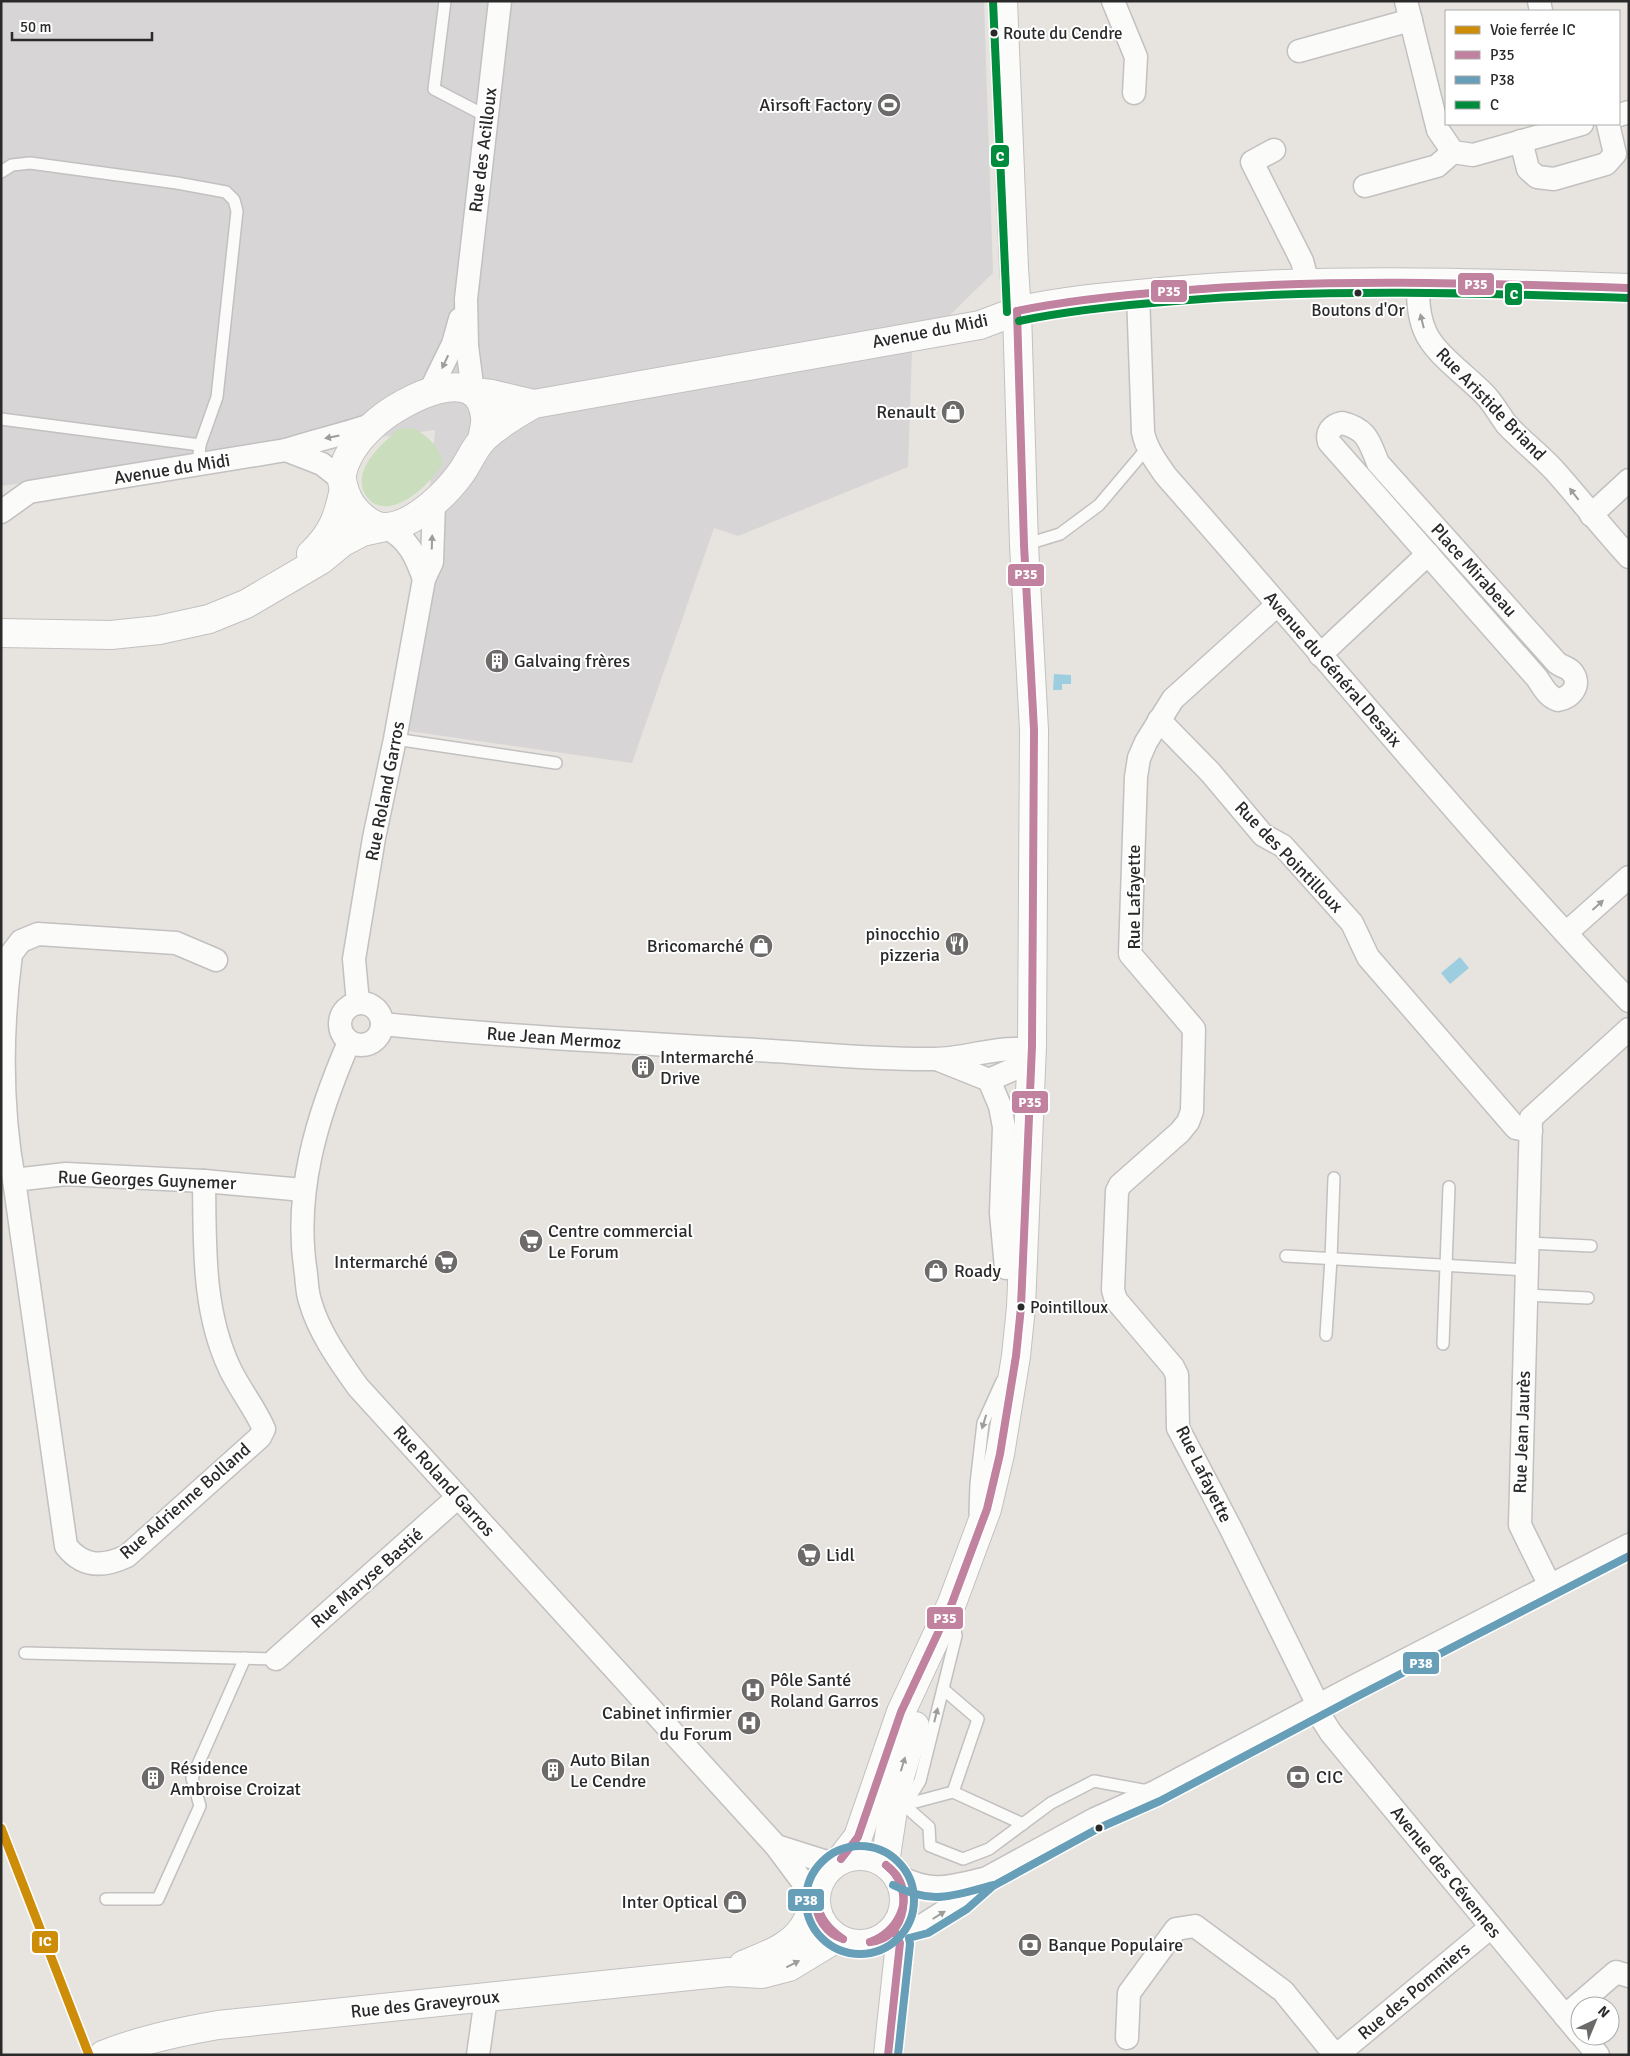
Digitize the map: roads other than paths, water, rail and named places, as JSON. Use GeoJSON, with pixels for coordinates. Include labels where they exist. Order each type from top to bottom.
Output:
{"type":"FeatureCollection","features":[{"type":"Feature","properties":{"kind":"main road"},"geometry":{"type":"LineString","coordinates":[[893,1999],[878,1965],[846,1941],[826,1929],[819,1917],[816,1902],[818,1886],[824,1874],[858,1837],[901,1712],[952,1603],[974,1548],[987,1509],[1000,1454],[1021,1308],[1024,1057],[1034,730],[1024,545],[1018,311],[1014,268],[1003,1]]}},
{"type":"Feature","properties":{"kind":"main road","name":"Avenue du Midi"},"geometry":{"type":"LineString","coordinates":[[482,440],[510,418],[534,404],[980,324],[1044,304],[1198,287],[1308,283],[1418,282],[1629,288]]}},
{"type":"Feature","properties":{"kind":"main road"},"geometry":{"type":"LineString","coordinates":[[1,633],[111,634],[159,630],[209,619],[246,604],[362,532],[402,523],[434,503],[461,473],[482,440],[485,418],[481,403],[473,392],[464,388],[453,387],[429,393],[409,401],[378,422],[352,451],[342,471],[343,484],[339,515],[332,530],[294,574]]}},
{"type":"Feature","properties":{"kind":"main road","name":"Avenue du Midi"},"geometry":{"type":"LineString","coordinates":[[473,392],[492,394],[534,404]]}},
{"type":"Feature","properties":{"kind":"main road"},"geometry":{"type":"LineString","coordinates":[[343,484],[355,510],[372,523],[385,527]]}},
{"type":"Feature","properties":{"kind":"main road"},"geometry":{"type":"LineString","coordinates":[[1007,1413],[1003,1377],[1006,1268],[1024,1057]]}},
{"type":"Feature","properties":{"kind":"main road"},"geometry":{"type":"LineString","coordinates":[[846,1941],[869,1944],[883,1938],[894,1930],[901,1917],[905,1904],[903,1889],[890,1860],[896,1790],[952,1603]]}},
{"type":"Feature","properties":{"kind":"main road"},"geometry":{"type":"LineString","coordinates":[[837,1862],[856,1856],[890,1860]]}},
{"type":"Feature","properties":{"kind":"main road","name":"Rue des Graveyroux"},"geometry":{"type":"LineString","coordinates":[[728,1972],[777,1950],[792,1940],[802,1930],[816,1902]]}},
{"type":"Feature","properties":{"kind":"main road"},"geometry":{"type":"LineString","coordinates":[[888,2055],[900,1943],[894,1930]]}},
{"type":"Feature","properties":{"kind":"main road","name":"Rue des Graveyroux"},"geometry":{"type":"LineString","coordinates":[[114,2051],[170,2034],[218,2025],[728,1972],[762,1974],[789,1967],[846,1941]]}},
{"type":"Feature","properties":{"kind":"street","name":"Rue des Acilloux"},"geometry":{"type":"LineString","coordinates":[[473,392],[467,346],[466,299],[500,1]]}},
{"type":"Feature","properties":{"kind":"street"},"geometry":{"type":"LineString","coordinates":[[1113,1],[1136,57],[1134,93]]}},
{"type":"Feature","properties":{"kind":"street"},"geometry":{"type":"LineString","coordinates":[[1299,51],[1408,11],[1438,130],[1453,152],[1472,155],[1575,125]]}},
{"type":"Feature","properties":{"kind":"street"},"geometry":{"type":"LineString","coordinates":[[1521,141],[1528,169],[1537,177],[1554,179],[1606,164],[1615,154],[1608,125]]}},
{"type":"Feature","properties":{"kind":"street"},"geometry":{"type":"LineString","coordinates":[[1274,150],[1252,162],[1302,261],[1308,283]]}},
{"type":"Feature","properties":{"kind":"street"},"geometry":{"type":"LineString","coordinates":[[1365,186],[1437,166],[1453,152]]}},
{"type":"Feature","properties":{"kind":"street","name":"Rue Aristide Briand"},"geometry":{"type":"LineString","coordinates":[[1418,282],[1418,304],[1425,331],[1432,342],[1459,372],[1489,399],[1506,423],[1572,490],[1591,515],[1629,557]]}},
{"type":"Feature","properties":{"kind":"street","name":"Avenue du Général Desaix"},"geometry":{"type":"LineString","coordinates":[[1138,294],[1143,432],[1148,447],[1166,476],[1488,847],[1629,1000]]}},
{"type":"Feature","properties":{"kind":"street","name":"Rue des Acilloux"},"geometry":{"type":"LineString","coordinates":[[429,393],[453,344],[466,299]]}},
{"type":"Feature","properties":{"kind":"street","name":"Avenue du Midi"},"geometry":{"type":"LineString","coordinates":[[1,512],[29,492],[199,455],[286,450],[315,440],[348,434],[378,422]]}},
{"type":"Feature","properties":{"kind":"street","name":"Place Mirabeau"},"geometry":{"type":"LineString","coordinates":[[1342,423],[1356,427],[1363,432],[1378,463],[1557,663],[1571,671],[1576,685],[1570,696],[1558,700],[1552,698],[1428,554],[1329,442],[1328,432],[1331,428],[1342,423]]}},
{"type":"Feature","properties":{"kind":"street"},"geometry":{"type":"LineString","coordinates":[[286,450],[322,464],[343,484]]}},
{"type":"Feature","properties":{"kind":"street"},"geometry":{"type":"LineString","coordinates":[[1591,515],[1629,480]]}},
{"type":"Feature","properties":{"kind":"street","name":"Rue Roland Garros"},"geometry":{"type":"LineString","coordinates":[[358,1003],[354,959],[374,838],[395,739],[424,579],[432,562],[434,503]]}},
{"type":"Feature","properties":{"kind":"street"},"geometry":{"type":"LineString","coordinates":[[385,527],[397,533],[406,541],[418,562],[424,579]]}},
{"type":"Feature","properties":{"kind":"street","name":"Place Mirabeau"},"geometry":{"type":"LineString","coordinates":[[1320,655],[1428,554]]}},
{"type":"Feature","properties":{"kind":"street","name":"Rue Lafayette"},"geometry":{"type":"LineString","coordinates":[[1277,605],[1173,699],[1146,742],[1139,758],[1136,777],[1130,954],[1194,1029],[1192,1111],[1188,1122],[1180,1132],[1120,1185],[1117,1191],[1113,1290],[1116,1300],[1173,1367],[1177,1375],[1178,1428],[1314,1697],[1316,1707]]}},
{"type":"Feature","properties":{"kind":"street","name":"Rue des Pointilloux"},"geometry":{"type":"LineString","coordinates":[[1159,720],[1210,772],[1263,835],[1282,846],[1352,923],[1368,956],[1516,1128],[1531,1131]]}},
{"type":"Feature","properties":{"kind":"street"},"geometry":{"type":"LineString","coordinates":[[1566,933],[1629,877]]}},
{"type":"Feature","properties":{"kind":"street"},"geometry":{"type":"LineString","coordinates":[[14,1180],[9,1149],[2,1064],[11,954],[20,941],[38,934],[176,943],[216,960]]}},
{"type":"Feature","properties":{"kind":"street"},"geometry":{"type":"LineString","coordinates":[[358,1003],[367,1004],[375,1008],[382,1024],[380,1033],[375,1040],[367,1045],[358,1045],[349,1042],[342,1034],[340,1024],[342,1015],[349,1007],[358,1003]]}},
{"type":"Feature","properties":{"kind":"street","name":"Rue Jean Mermoz"},"geometry":{"type":"LineString","coordinates":[[382,1024],[518,1036],[936,1059],[972,1056],[1007,1048],[1024,1057]]}},
{"type":"Feature","properties":{"kind":"street","name":"Rue Jean Jaurès"},"geometry":{"type":"LineString","coordinates":[[1550,1586],[1520,1525],[1531,1118],[1629,1029]]}},
{"type":"Feature","properties":{"kind":"street","name":"Rue Roland Garros"},"geometry":{"type":"LineString","coordinates":[[349,1042],[330,1087],[311,1152],[303,1190],[301,1246],[310,1301],[328,1343],[358,1387],[776,1846],[816,1902]]}},
{"type":"Feature","properties":{"kind":"street"},"geometry":{"type":"LineString","coordinates":[[1006,1268],[1001,1213],[1004,1127],[1000,1106],[989,1080],[1024,1057]]}},
{"type":"Feature","properties":{"kind":"street","name":"Rue Jean Mermoz"},"geometry":{"type":"LineString","coordinates":[[936,1059],[989,1080]]}},
{"type":"Feature","properties":{"kind":"street","name":"Rue Georges Guynemer"},"geometry":{"type":"LineString","coordinates":[[14,1180],[66,1174],[204,1181],[303,1190]]}},
{"type":"Feature","properties":{"kind":"street","name":"Rue Adrienne Bolland"},"geometry":{"type":"LineString","coordinates":[[14,1180],[66,1546],[74,1557],[84,1562],[112,1563],[127,1556],[260,1437],[264,1429],[260,1419],[229,1368],[214,1324],[205,1272],[204,1181]]}},
{"type":"Feature","properties":{"kind":"street","name":"Rue Maryse Bastié"},"geometry":{"type":"LineString","coordinates":[[276,1658],[458,1497]]}},
{"type":"Feature","properties":{"kind":"street"},"geometry":{"type":"LineString","coordinates":[[894,1930],[923,1925],[962,1901],[987,1878],[1095,1819],[1155,1792],[1629,1545]]}},
{"type":"Feature","properties":{"kind":"street","name":"Avenue des Cévennes"},"geometry":{"type":"LineString","coordinates":[[1316,1707],[1331,1733],[1442,1865],[1491,1927],[1549,1986],[1570,2022]]}},
{"type":"Feature","properties":{"kind":"street"},"geometry":{"type":"LineString","coordinates":[[776,1846],[837,1862]]}},
{"type":"Feature","properties":{"kind":"street"},"geometry":{"type":"LineString","coordinates":[[890,1860],[915,1885],[941,1888],[987,1878]]}},
{"type":"Feature","properties":{"kind":"street"},"geometry":{"type":"LineString","coordinates":[[1127,2038],[1129,1993],[1176,1929],[1195,1926],[1283,1991],[1336,2055]]}},
{"type":"Feature","properties":{"kind":"street","name":"Rue des Pommiers"},"geometry":{"type":"LineString","coordinates":[[1336,2055],[1491,1927]]}},
{"type":"Feature","properties":{"kind":"street"},"geometry":{"type":"LineString","coordinates":[[1565,2016],[1616,1972],[1629,1976]]}},
{"type":"Feature","properties":{"kind":"street"},"geometry":{"type":"LineString","coordinates":[[478,2055],[486,1998]]}},
{"type":"Feature","properties":{"kind":"lane"},"geometry":{"type":"LineString","coordinates":[[445,1],[434,89],[486,116]]}},
{"type":"Feature","properties":{"kind":"lane"},"geometry":{"type":"LineString","coordinates":[[1,172],[12,165],[30,163],[193,186],[226,192],[234,200],[236,211],[217,397],[199,455],[1,418]]}},
{"type":"Feature","properties":{"kind":"lane"},"geometry":{"type":"LineString","coordinates":[[1024,545],[1060,534],[1099,505],[1148,447]]}},
{"type":"Feature","properties":{"kind":"lane"},"geometry":{"type":"LineString","coordinates":[[395,739],[556,763]]}},
{"type":"Feature","properties":{"kind":"lane"},"geometry":{"type":"LineString","coordinates":[[1326,1335],[1334,1178]]}},
{"type":"Feature","properties":{"kind":"lane"},"geometry":{"type":"LineString","coordinates":[[1443,1344],[1449,1188]]}},
{"type":"Feature","properties":{"kind":"lane"},"geometry":{"type":"LineString","coordinates":[[1528,1242],[1591,1246]]}},
{"type":"Feature","properties":{"kind":"lane"},"geometry":{"type":"LineString","coordinates":[[1286,1256],[1527,1270]]}},
{"type":"Feature","properties":{"kind":"lane"},"geometry":{"type":"LineString","coordinates":[[1526,1295],[1588,1298]]}},
{"type":"Feature","properties":{"kind":"lane"},"geometry":{"type":"LineString","coordinates":[[974,1548],[976,1484],[983,1423],[1003,1377]]}},
{"type":"Feature","properties":{"kind":"lane"},"geometry":{"type":"LineString","coordinates":[[890,1860],[904,1805],[920,1781],[956,1636],[952,1603]]}},
{"type":"Feature","properties":{"kind":"lane"},"geometry":{"type":"LineString","coordinates":[[26,1653],[276,1658]]}},
{"type":"Feature","properties":{"kind":"lane"},"geometry":{"type":"LineString","coordinates":[[106,1899],[158,1899],[200,1806],[192,1778],[245,1658]]}},
{"type":"Feature","properties":{"kind":"lane"},"geometry":{"type":"LineString","coordinates":[[943,1688],[978,1719],[953,1792]]}},
{"type":"Feature","properties":{"kind":"lane"},"geometry":{"type":"LineString","coordinates":[[904,1805],[929,1827],[930,1846],[962,1858],[989,1849],[1051,1803],[1094,1781],[1155,1792]]}},
{"type":"Feature","properties":{"kind":"lane"},"geometry":{"type":"LineString","coordinates":[[904,1805],[953,1792],[1023,1824]]}},
{"type":"Feature","properties":{"kind":"water"},"geometry":{"type":"Polygon","coordinates":[[[1054,674],[1071,675],[1071,684],[1062,684],[1062,690],[1053,690],[1054,674]]]}},
{"type":"Feature","properties":{"kind":"water"},"geometry":{"type":"Polygon","coordinates":[[[1460,957],[1469,968],[1450,984],[1441,973],[1460,957]]]}},
{"type":"Feature","properties":{"kind":"rail line","name":"IC"},"geometry":{"type":"LineString","coordinates":[[1,1828],[89,2055]]}},
{"type":"Feature","properties":{"kind":"place","name":"Route du Cendre"},"geometry":{"type":"Point","coordinates":[994,33]}},
{"type":"Feature","properties":{"kind":"place","name":"Airsoft Factory"},"geometry":{"type":"Point","coordinates":[889,105]}},
{"type":"Feature","properties":{"kind":"place","name":"Boutons d'Or"},"geometry":{"type":"Point","coordinates":[1358,293]}},
{"type":"Feature","properties":{"kind":"place","name":"Renault"},"geometry":{"type":"Point","coordinates":[953,412]}},
{"type":"Feature","properties":{"kind":"place","name":"Galvaing frères"},"geometry":{"type":"Point","coordinates":[497,661]}},
{"type":"Feature","properties":{"kind":"place","name":"pinocchio pizzeria"},"geometry":{"type":"Point","coordinates":[957,944]}},
{"type":"Feature","properties":{"kind":"place","name":"Bricomarché"},"geometry":{"type":"Point","coordinates":[761,946]}},
{"type":"Feature","properties":{"kind":"place","name":"Intermarché Drive"},"geometry":{"type":"Point","coordinates":[643,1067]}},
{"type":"Feature","properties":{"kind":"place","name":"Centre commercial Le Forum"},"geometry":{"type":"Point","coordinates":[531,1241]}},
{"type":"Feature","properties":{"kind":"place","name":"Intermarché"},"geometry":{"type":"Point","coordinates":[446,1262]}},
{"type":"Feature","properties":{"kind":"place","name":"Roady"},"geometry":{"type":"Point","coordinates":[936,1271]}},
{"type":"Feature","properties":{"kind":"place","name":"Pointilloux"},"geometry":{"type":"Point","coordinates":[1021,1307]}},
{"type":"Feature","properties":{"kind":"place","name":"Lidl"},"geometry":{"type":"Point","coordinates":[809,1555]}},
{"type":"Feature","properties":{"kind":"place","name":"Pôle Santé Roland Garros"},"geometry":{"type":"Point","coordinates":[753,1690]}},
{"type":"Feature","properties":{"kind":"place","name":"Cabinet infirmier du Forum"},"geometry":{"type":"Point","coordinates":[749,1723]}},
{"type":"Feature","properties":{"kind":"place","name":"Auto Bilan Le Cendre"},"geometry":{"type":"Point","coordinates":[553,1770]}},
{"type":"Feature","properties":{"kind":"place","name":"CIC"},"geometry":{"type":"Point","coordinates":[1298,1777]}},
{"type":"Feature","properties":{"kind":"place","name":"Résidence Ambroise Croizat"},"geometry":{"type":"Point","coordinates":[153,1778]}},
{"type":"Feature","properties":{"kind":"place","name":"Inter Optical"},"geometry":{"type":"Point","coordinates":[735,1902]}},
{"type":"Feature","properties":{"kind":"place","name":"Banque Populaire"},"geometry":{"type":"Point","coordinates":[1030,1945]}}]}
